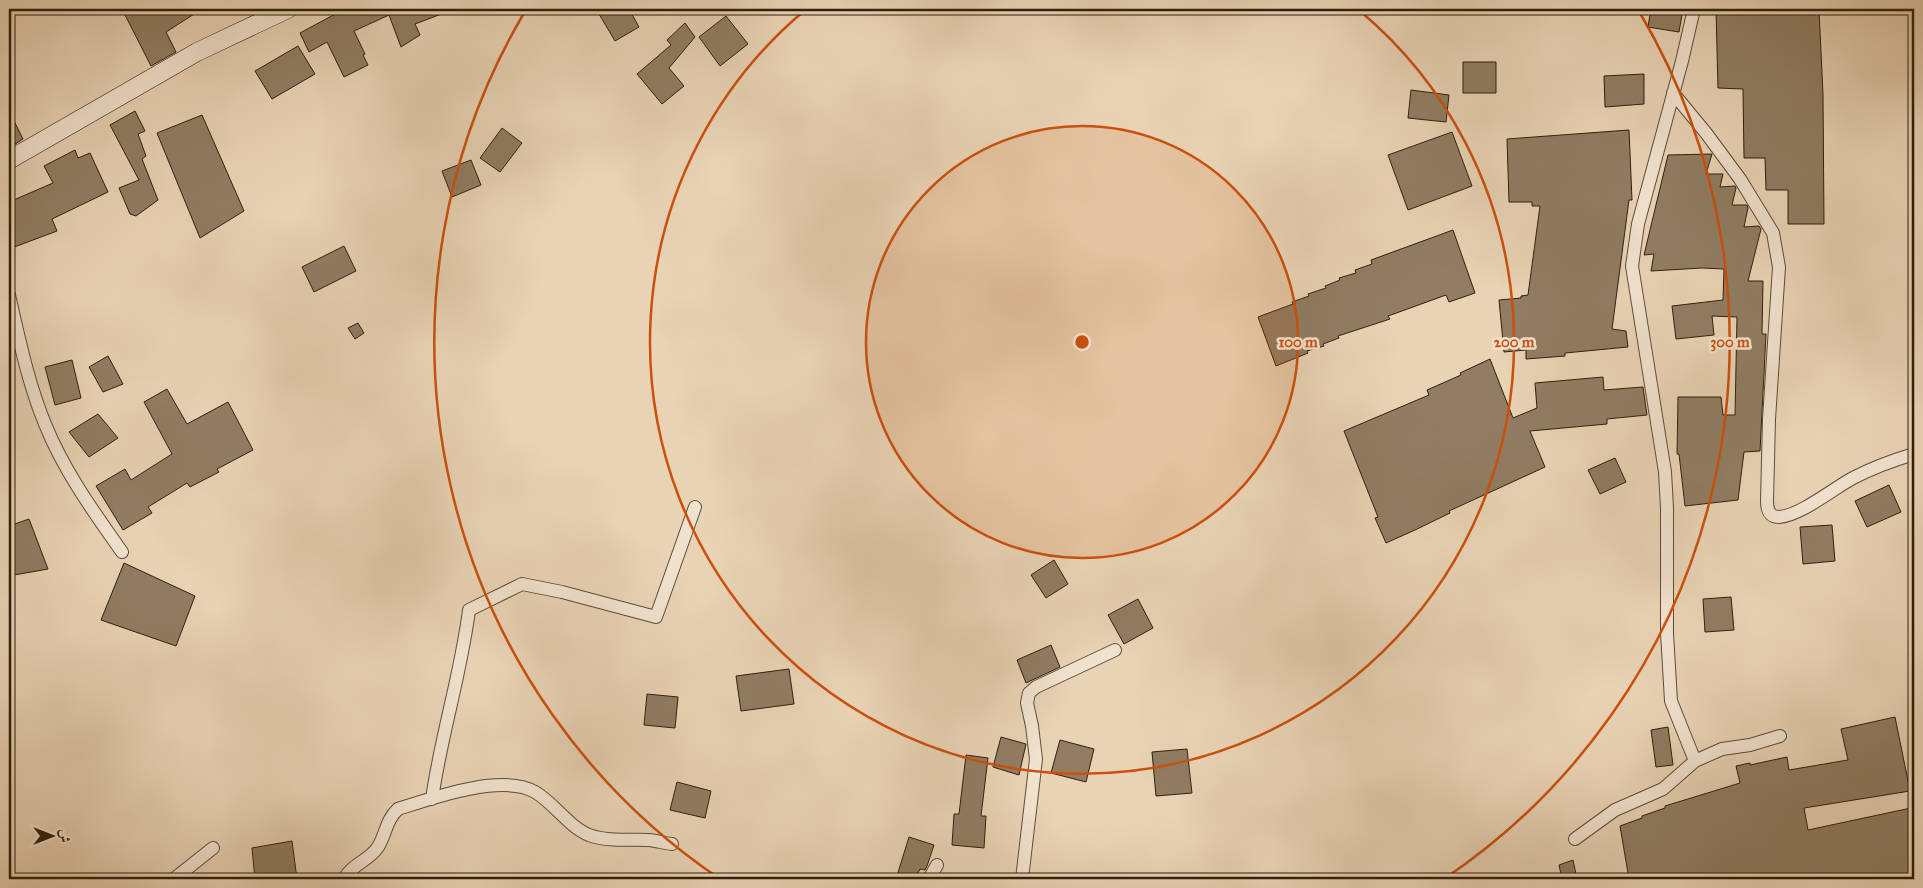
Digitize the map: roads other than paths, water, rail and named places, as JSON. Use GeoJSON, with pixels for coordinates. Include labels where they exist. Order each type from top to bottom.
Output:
{"type":"FeatureCollection","features":[{"type":"Feature","properties":{"kind":"main road"},"geometry":{"type":"LineString","coordinates":[[9,160],[197,52],[288,9]]}},
{"type":"Feature","properties":{"kind":"street"},"geometry":{"type":"LineString","coordinates":[[1694,9],[1638,224],[1632,266],[1665,472],[1667,508],[1667,632],[1672,701],[1695,761]]}},
{"type":"Feature","properties":{"kind":"street"},"geometry":{"type":"LineString","coordinates":[[1673,94],[1702,127],[1740,179],[1773,233],[1777,248],[1779,266],[1769,419],[1767,501],[1769,512],[1779,517],[1796,511],[1810,505],[1855,476],[1914,454]]}},
{"type":"Feature","properties":{"kind":"street"},"geometry":{"type":"LineString","coordinates":[[9,295],[32,386],[45,424],[59,456],[86,501],[122,552]]}},
{"type":"Feature","properties":{"kind":"street"},"geometry":{"type":"LineString","coordinates":[[432,799],[437,763],[464,650],[469,610],[522,584],[562,592],[656,617],[695,507]]}},
{"type":"Feature","properties":{"kind":"street"},"geometry":{"type":"LineString","coordinates":[[1022,879],[1036,759],[1032,726],[1026,703],[1029,693],[1036,687],[1115,650]]}},
{"type":"Feature","properties":{"kind":"street"},"geometry":{"type":"LineString","coordinates":[[1575,838],[1615,810],[1663,789],[1695,761],[1722,749],[1750,745],[1780,736]]}},
{"type":"Feature","properties":{"kind":"street"},"geometry":{"type":"LineString","coordinates":[[344,879],[357,864],[378,847],[391,815],[398,809],[482,786],[512,785],[534,791],[586,834],[600,838],[650,840],[672,844]]}},
{"type":"Feature","properties":{"kind":"street"},"geometry":{"type":"LineString","coordinates":[[174,879],[214,848]]}},
{"type":"Feature","properties":{"kind":"street"},"geometry":{"type":"LineString","coordinates":[[929,879],[937,864]]}}]}
